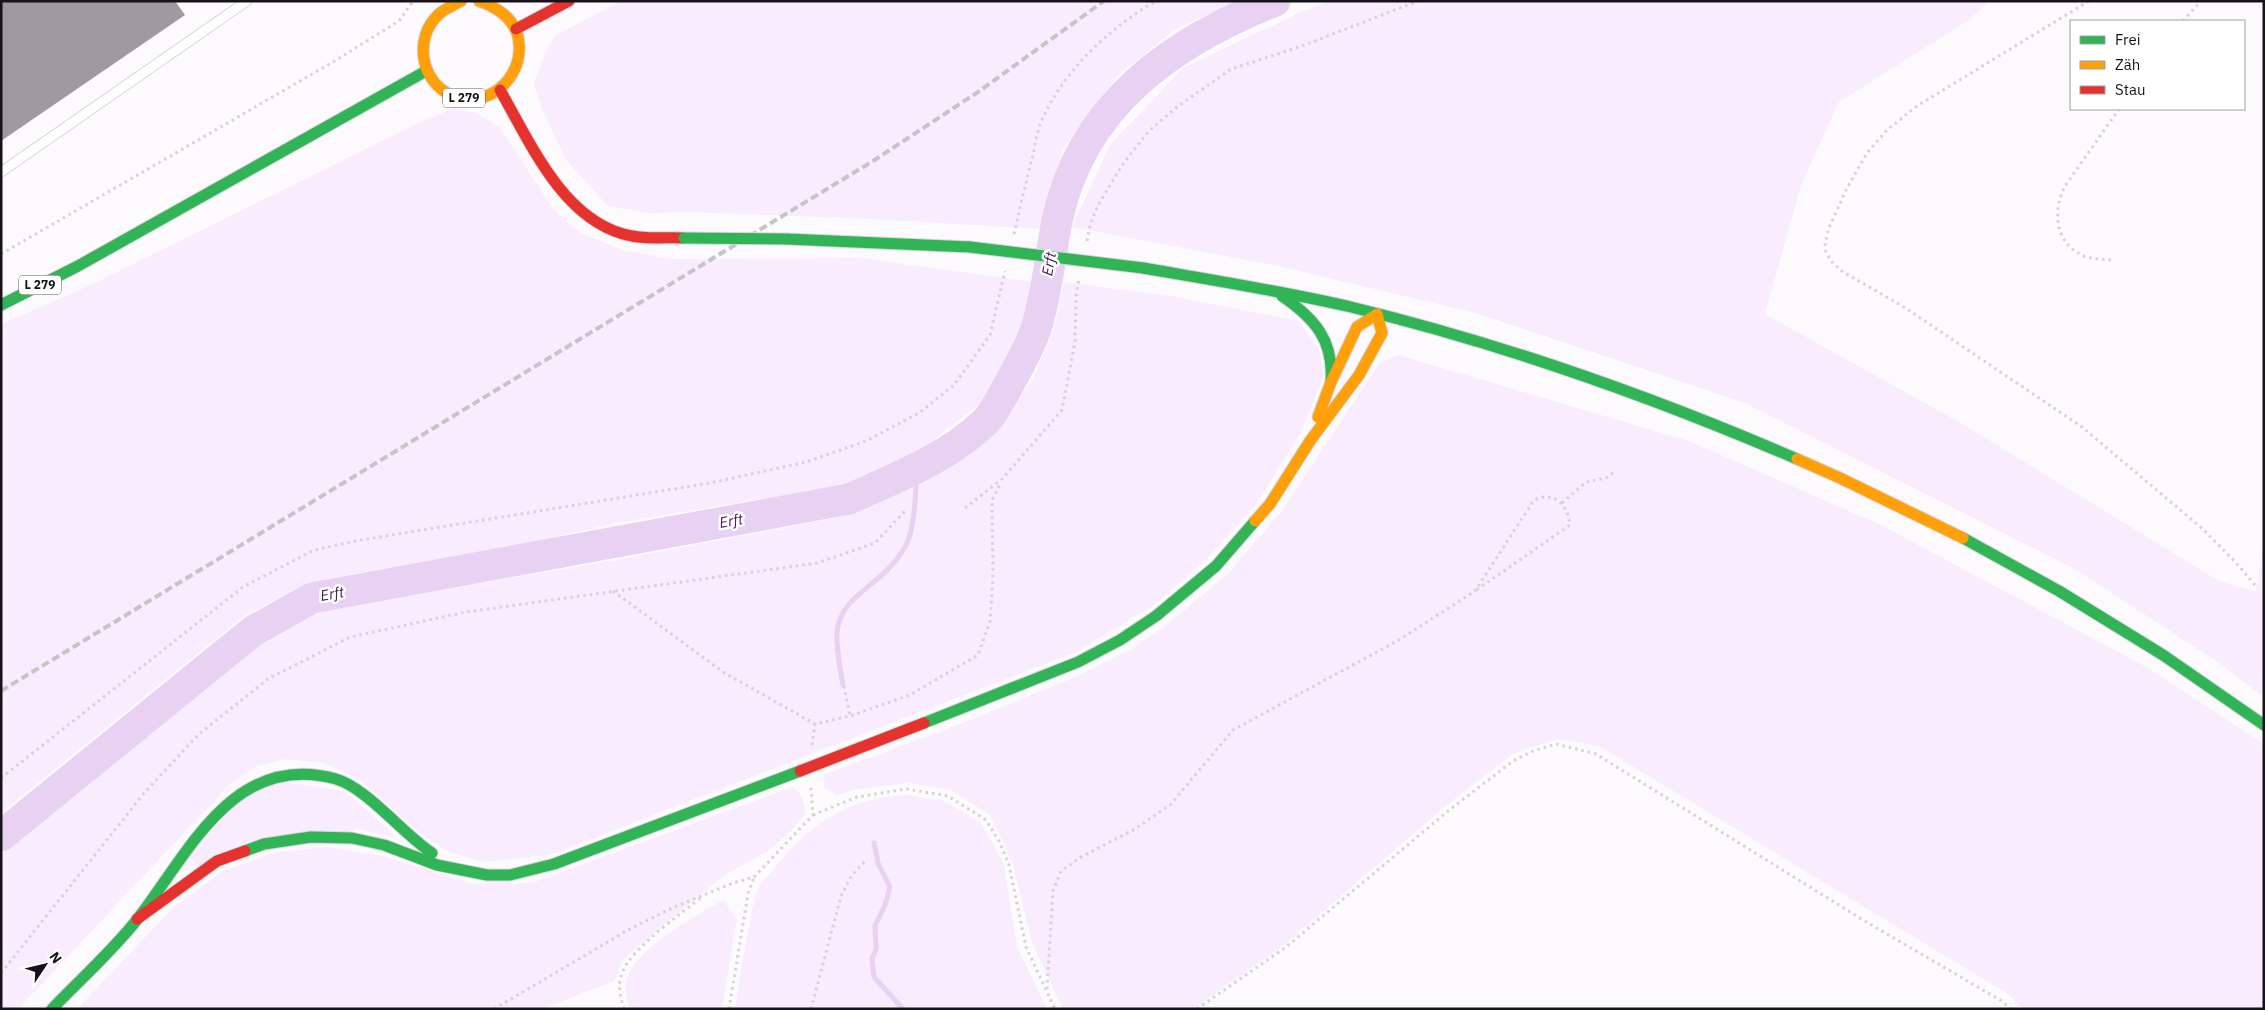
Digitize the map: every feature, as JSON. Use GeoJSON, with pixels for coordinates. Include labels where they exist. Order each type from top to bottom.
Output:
{"type":"FeatureCollection","features":[{"type":"Feature","properties":{"kind":"main road"},"geometry":{"type":"LineString","coordinates":[[426,71],[422,57],[422,42],[426,28],[435,16],[447,7],[461,1]]}},
{"type":"Feature","properties":{"kind":"main road"},"geometry":{"type":"LineString","coordinates":[[479,1],[493,6],[506,16],[516,29],[569,1]]}},
{"type":"Feature","properties":{"kind":"main road","name":"L 279"},"geometry":{"type":"LineString","coordinates":[[1,305],[78,266],[426,71],[436,85],[451,95],[467,99],[484,98],[500,90],[512,78],[519,62],[520,45],[516,29]]}},
{"type":"Feature","properties":{"kind":"main road","name":"L 279"},"geometry":{"type":"LineString","coordinates":[[500,90],[557,184],[573,204],[587,217],[602,226],[624,234],[684,238],[787,239],[970,247],[1143,268],[1276,292],[1377,314]]}},
{"type":"Feature","properties":{"kind":"main road"},"geometry":{"type":"LineString","coordinates":[[1276,292],[1308,316],[1322,333],[1332,359],[1331,382]]}},
{"type":"Feature","properties":{"kind":"main road"},"geometry":{"type":"LineString","coordinates":[[1310,441],[1331,382],[1358,328],[1377,314]]}},
{"type":"Feature","properties":{"kind":"main road"},"geometry":{"type":"LineString","coordinates":[[137,920],[217,861],[264,844],[311,837],[352,838],[384,845],[437,865],[487,875],[510,875],[554,864],[809,768],[1078,662],[1120,640],[1156,616],[1216,566],[1270,504],[1310,441],[1359,375],[1382,333],[1377,314]]}},
{"type":"Feature","properties":{"kind":"main road"},"geometry":{"type":"LineString","coordinates":[[1377,314],[1528,358],[1648,398],[1745,436],[1863,489],[1978,546],[2072,600],[2184,670],[2264,725]]}},
{"type":"Feature","properties":{"kind":"main road"},"geometry":{"type":"LineString","coordinates":[[52,1009],[137,920],[189,845],[228,802],[256,782],[282,773],[310,772],[340,780],[360,793],[404,834],[425,849],[467,872]]}},
{"type":"Feature","properties":{"kind":"lane"},"geometry":{"type":"LineString","coordinates":[[1,172],[247,1]]}},
{"type":"Feature","properties":{"kind":"path"},"geometry":{"type":"LineString","coordinates":[[1,254],[272,98],[399,21],[412,1]]}},
{"type":"Feature","properties":{"kind":"path"},"geometry":{"type":"LineString","coordinates":[[1012,241],[1041,124],[1051,102],[1068,77],[1089,53],[1140,11],[1156,1]]}},
{"type":"Feature","properties":{"kind":"path"},"geometry":{"type":"LineString","coordinates":[[1086,243],[1090,225],[1098,205],[1123,164],[1148,132],[1177,107],[1232,69],[1302,46],[1418,1]]}},
{"type":"Feature","properties":{"kind":"path"},"geometry":{"type":"LineString","coordinates":[[2089,1],[1917,106],[1887,130],[1867,153],[1846,190],[1829,228],[1825,243],[1826,252],[1832,262],[1844,272],[1904,307],[2082,427],[2204,530],[2255,585]]}},
{"type":"Feature","properties":{"kind":"path"},"geometry":{"type":"LineString","coordinates":[[2183,20],[2201,1]]}},
{"type":"Feature","properties":{"kind":"path"},"geometry":{"type":"LineString","coordinates":[[2112,260],[2093,258],[2074,250],[2060,230],[2056,215],[2060,196],[2065,186],[2118,110]]}},
{"type":"Feature","properties":{"kind":"path"},"geometry":{"type":"LineString","coordinates":[[1,778],[243,587],[314,550],[361,540],[710,483],[806,462],[866,441],[919,413],[954,385],[990,335],[1005,269]]}},
{"type":"Feature","properties":{"kind":"path"},"geometry":{"type":"LineString","coordinates":[[965,508],[1002,479],[1062,410],[1075,342],[1076,296],[1080,278]]}},
{"type":"Feature","properties":{"kind":"path"},"geometry":{"type":"LineString","coordinates":[[1562,503],[1586,482],[1606,478],[1614,472]]}},
{"type":"Feature","properties":{"kind":"path"},"geometry":{"type":"LineString","coordinates":[[613,592],[723,672],[815,724],[850,716],[910,695],[978,655],[990,621],[993,579],[992,500],[1002,479]]}},
{"type":"Feature","properties":{"kind":"path"},"geometry":{"type":"LineString","coordinates":[[1047,989],[1053,891],[1060,871],[1081,857],[1135,829],[1171,804],[1233,730],[1399,640],[1475,591],[1540,546],[1560,534],[1570,525],[1569,514],[1562,503],[1550,496],[1534,500],[1475,591]]}},
{"type":"Feature","properties":{"kind":"path"},"geometry":{"type":"LineString","coordinates":[[1,973],[145,792],[199,734],[268,679],[350,637],[466,612],[817,563],[875,543],[906,510]]}},
{"type":"Feature","properties":{"kind":"path"},"geometry":{"type":"LineString","coordinates":[[844,686],[850,716]]}},
{"type":"Feature","properties":{"kind":"path"},"geometry":{"type":"LineString","coordinates":[[1197,1009],[1286,947],[1448,810],[1513,761],[1533,751],[1556,744],[1596,754],[1864,920],[2000,1000],[2011,1009]]}},
{"type":"Feature","properties":{"kind":"path"},"geometry":{"type":"LineString","coordinates":[[809,768],[813,815]]}},
{"type":"Feature","properties":{"kind":"path"},"geometry":{"type":"LineString","coordinates":[[729,1009],[748,894],[754,878],[813,815],[857,797],[906,789],[948,796],[986,820],[999,841],[1009,866],[1026,947],[1055,1009]]}},
{"type":"Feature","properties":{"kind":"path"},"geometry":{"type":"LineString","coordinates":[[811,1009],[841,896],[852,875],[865,861]]}},
{"type":"Feature","properties":{"kind":"path"},"geometry":{"type":"LineString","coordinates":[[494,1009],[628,930],[733,882],[754,878]]}},
{"type":"Feature","properties":{"kind":"path"},"geometry":{"type":"LineString","coordinates":[[624,1009],[619,994],[620,980],[623,970],[634,954],[705,894]]}},
{"type":"Feature","properties":{"kind":"shaded area"},"geometry":{"type":"Polygon","coordinates":[[[621,1],[1239,1],[1177,28],[1119,74],[1063,148],[1040,229],[871,219],[689,212],[647,213],[608,206],[566,160],[542,109],[534,84],[544,56],[555,36],[621,1]]]}},
{"type":"Feature","properties":{"kind":"shaded area"},"geometry":{"type":"Polygon","coordinates":[[[1330,1],[1989,1],[1969,20],[1839,102],[1801,185],[1765,314],[1961,423],[2219,581],[2256,592],[2264,539],[2264,697],[2219,663],[2075,569],[1745,403],[1476,313],[1278,266],[1072,227],[1110,145],[1183,68],[1301,12],[1330,1]]]}},
{"type":"Feature","properties":{"kind":"shaded area"},"geometry":{"type":"Polygon","coordinates":[[[454,108],[477,113],[500,128],[553,209],[581,233],[625,251],[673,259],[860,258],[1035,282],[1015,346],[980,403],[921,450],[841,486],[615,523],[454,561],[368,571],[306,584],[244,616],[1,813],[1,324],[93,284],[420,122],[454,108]]]}},
{"type":"Feature","properties":{"kind":"shaded area"},"geometry":{"type":"Polygon","coordinates":[[[1064,282],[1170,296],[1299,321],[1319,349],[1324,375],[1300,434],[1259,500],[1209,557],[1151,607],[1073,653],[549,855],[483,862],[447,851],[416,830],[358,779],[324,763],[286,759],[257,766],[230,784],[18,1009],[1,1009],[1,855],[264,640],[318,611],[627,558],[845,516],[924,481],[998,429],[1034,377],[1054,328],[1064,282]]]}},
{"type":"Feature","properties":{"kind":"shaded area"},"geometry":{"type":"Polygon","coordinates":[[[1398,355],[1689,441],[1881,525],[2148,668],[2264,744],[2264,1009],[2024,1009],[2008,994],[1601,747],[1558,739],[1514,753],[1448,804],[1284,945],[1193,1009],[1063,1009],[1032,943],[1013,864],[990,815],[951,790],[908,783],[857,789],[837,795],[824,787],[824,775],[960,724],[1078,676],[1128,651],[1164,627],[1227,575],[1281,512],[1379,364],[1398,355]]]}},
{"type":"Feature","properties":{"kind":"shaded area"},"geometry":{"type":"Polygon","coordinates":[[[276,781],[345,791],[397,838],[358,829],[196,866],[189,855],[233,807],[276,781]]]}},
{"type":"Feature","properties":{"kind":"shaded area"},"geometry":{"type":"Polygon","coordinates":[[[793,787],[801,795],[806,813],[788,834],[768,851],[726,874],[657,930],[624,959],[614,981],[542,1009],[77,1009],[172,909],[223,871],[277,852],[329,847],[386,857],[473,884],[532,883],[793,787]]]}},
{"type":"Feature","properties":{"kind":"shaded area"},"geometry":{"type":"Polygon","coordinates":[[[907,795],[944,801],[980,822],[1004,864],[1017,947],[1047,1009],[735,1009],[752,908],[762,882],[804,836],[834,815],[868,801],[907,795]]]}},
{"type":"Feature","properties":{"kind":"shaded area"},"geometry":{"type":"Polygon","coordinates":[[[723,900],[737,919],[722,1009],[629,1009],[625,985],[631,969],[641,957],[682,924],[723,900]]]}},
{"type":"Feature","properties":{"kind":"building"},"geometry":{"type":"Polygon","coordinates":[[[1,1],[175,1],[185,15],[1,141],[1,1]]]}},
{"type":"Feature","properties":{"kind":"waterway","name":"Erft"},"geometry":{"type":"LineString","coordinates":[[1,836],[253,631],[312,598],[849,499],[921,466],[955,446],[986,421],[992,413],[1031,342],[1043,302],[1057,221],[1069,180],[1087,143],[1109,111],[1136,83],[1167,58],[1201,36],[1237,17],[1275,1]]}},
{"type":"Feature","properties":{"kind":"waterway"},"geometry":{"type":"LineString","coordinates":[[843,685],[837,645],[839,621],[850,603],[889,568],[905,547],[913,520],[917,468]]}},
{"type":"Feature","properties":{"kind":"waterway"},"geometry":{"type":"LineString","coordinates":[[874,843],[878,863],[890,887],[885,905],[875,926],[876,950],[872,958],[874,977],[903,1009]]}},
{"type":"Feature","properties":{"kind":"railway"},"geometry":{"type":"LineString","coordinates":[[1,691],[873,161],[978,92],[1104,1]]}},
{"type":"Feature","properties":{"kind":"traffic: fast"},"geometry":{"type":"LineString","coordinates":[[1,305],[78,266],[426,71]]}},
{"type":"Feature","properties":{"kind":"traffic: fast"},"geometry":{"type":"LineString","coordinates":[[684,238],[787,239]]}},
{"type":"Feature","properties":{"kind":"traffic: fast"},"geometry":{"type":"LineString","coordinates":[[787,239],[970,247]]}},
{"type":"Feature","properties":{"kind":"traffic: fast"},"geometry":{"type":"LineString","coordinates":[[970,247],[1143,268]]}},
{"type":"Feature","properties":{"kind":"traffic: fast"},"geometry":{"type":"LineString","coordinates":[[1143,268],[1325,301],[1465,338],[1633,393],[1797,459]]}},
{"type":"Feature","properties":{"kind":"traffic: fast"},"geometry":{"type":"LineString","coordinates":[[1282,296],[1304,313],[1320,331],[1329,354],[1331,381]]}},
{"type":"Feature","properties":{"kind":"traffic: fast"},"geometry":{"type":"LineString","coordinates":[[924,723],[1078,662],[1120,640],[1156,616],[1216,566],[1255,521]]}},
{"type":"Feature","properties":{"kind":"traffic: fast"},"geometry":{"type":"LineString","coordinates":[[1963,538],[2059,591],[2163,655],[2264,725]]}},
{"type":"Feature","properties":{"kind":"traffic: fast"},"geometry":{"type":"LineString","coordinates":[[245,851],[264,844],[311,837],[352,838],[384,845],[437,865],[487,875],[510,875],[554,864],[800,771]]}},
{"type":"Feature","properties":{"kind":"traffic: fast"},"geometry":{"type":"LineString","coordinates":[[52,1009],[127,932],[195,839],[217,814],[241,794],[269,780],[300,774],[336,779],[348,784],[372,801],[432,853]]}},
{"type":"Feature","properties":{"kind":"traffic: slow"},"geometry":{"type":"LineString","coordinates":[[461,1],[446,9],[430,24],[423,47],[427,70],[433,80],[451,95],[464,99],[477,99],[489,95],[500,88],[509,79],[519,56],[518,35],[511,21],[500,11],[479,1]]}},
{"type":"Feature","properties":{"kind":"traffic: slow"},"geometry":{"type":"LineString","coordinates":[[1318,417],[1331,382],[1357,327],[1377,314]]}},
{"type":"Feature","properties":{"kind":"traffic: slow"},"geometry":{"type":"LineString","coordinates":[[1255,521],[1270,504],[1310,441],[1359,375],[1382,333],[1377,314]]}},
{"type":"Feature","properties":{"kind":"traffic: slow"},"geometry":{"type":"LineString","coordinates":[[1797,459],[1963,538]]}},
{"type":"Feature","properties":{"kind":"traffic: jam"},"geometry":{"type":"LineString","coordinates":[[516,29],[569,1]]}},
{"type":"Feature","properties":{"kind":"traffic: jam"},"geometry":{"type":"LineString","coordinates":[[500,90],[550,175],[582,211],[601,225],[623,234],[646,238],[684,238]]}},
{"type":"Feature","properties":{"kind":"traffic: jam"},"geometry":{"type":"LineString","coordinates":[[800,771],[924,723]]}},
{"type":"Feature","properties":{"kind":"traffic: jam"},"geometry":{"type":"LineString","coordinates":[[137,919],[217,861],[245,851]]}}]}
